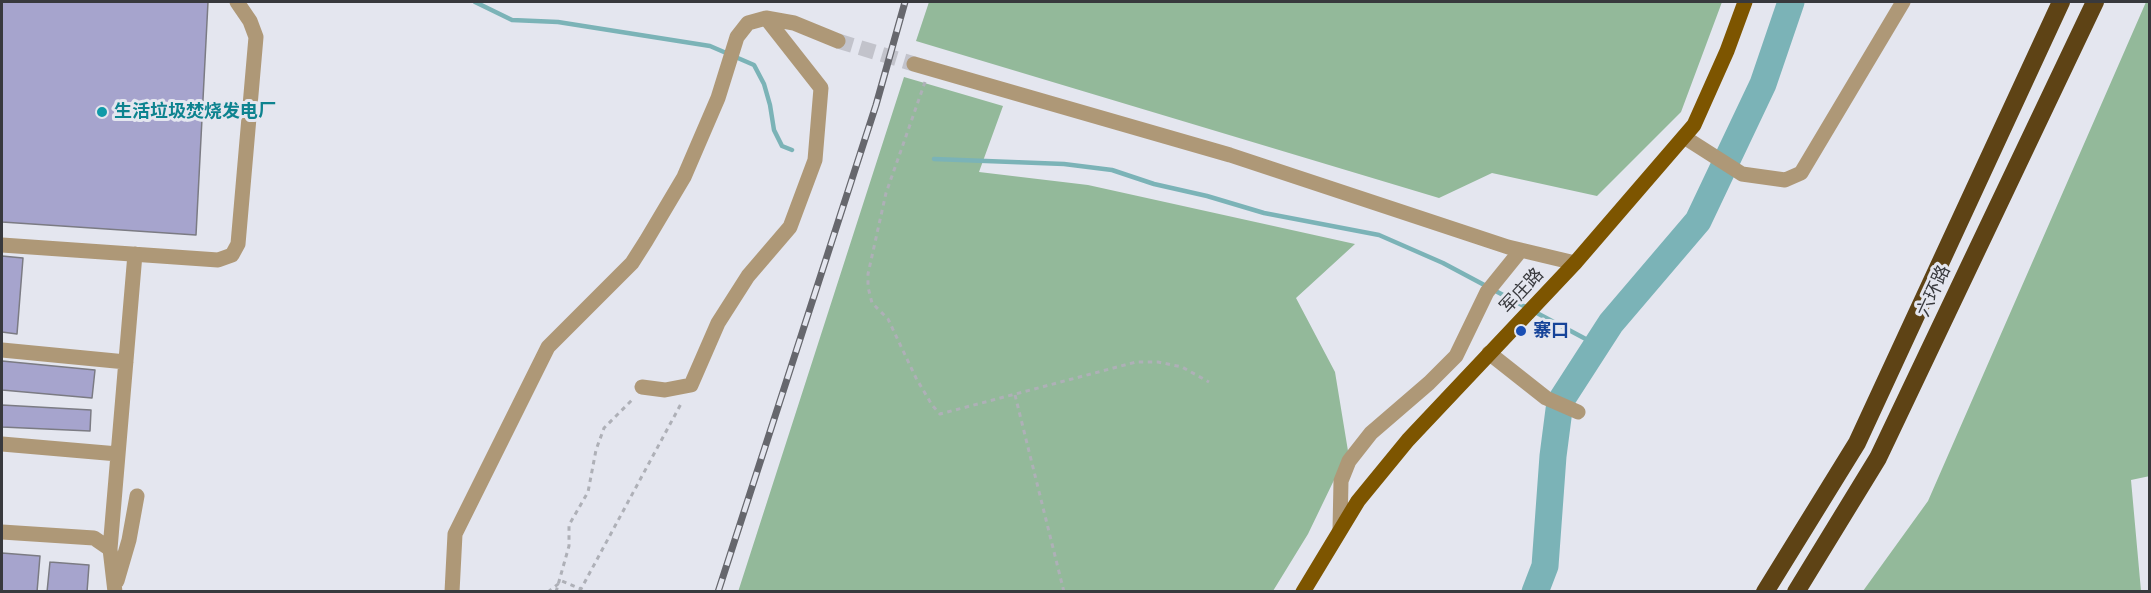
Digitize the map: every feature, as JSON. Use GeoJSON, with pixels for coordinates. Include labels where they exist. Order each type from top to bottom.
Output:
{"type":"FeatureCollection","features":[{"type":"Feature","properties":{"kind":"highway","name":"六环路"},"geometry":{"type":"LineString","coordinates":[[1765,591],[1857,443],[2061,2]]}},
{"type":"Feature","properties":{"kind":"highway","name":"六环路"},"geometry":{"type":"LineString","coordinates":[[1796,591],[1878,458],[2095,2]]}},
{"type":"Feature","properties":{"kind":"main road","name":"军庄路"},"geometry":{"type":"LineString","coordinates":[[1303,591],[1358,501],[1408,440],[1575,263],[1694,125],[1723,62],[1745,2]]}},
{"type":"Feature","properties":{"kind":"street"},"geometry":{"type":"LineString","coordinates":[[2,245],[218,260],[232,255],[238,244],[256,37],[250,21],[237,2]]}},
{"type":"Feature","properties":{"kind":"street"},"geometry":{"type":"LineString","coordinates":[[1684,137],[1742,174],[1785,180],[1800,173],[1903,2]]}},
{"type":"Feature","properties":{"kind":"street"},"geometry":{"type":"LineString","coordinates":[[642,387],[665,390],[691,385],[717,323],[748,276],[790,227],[815,160],[821,88],[766,18]]}},
{"type":"Feature","properties":{"kind":"street"},"geometry":{"type":"LineString","coordinates":[[452,591],[455,534],[548,346],[632,264],[684,177],[718,98],[737,37],[748,23],[766,18],[794,23],[838,41]]}},
{"type":"Feature","properties":{"kind":"street"},"geometry":{"type":"LineString","coordinates":[[914,64],[1230,155],[1521,250],[1575,263]]}},
{"type":"Feature","properties":{"kind":"street"},"geometry":{"type":"LineString","coordinates":[[1340,530],[1341,481],[1349,461],[1371,433],[1429,383],[1456,356],[1487,292],[1521,250]]}},
{"type":"Feature","properties":{"kind":"street"},"geometry":{"type":"LineString","coordinates":[[115,591],[110,549],[135,254]]}},
{"type":"Feature","properties":{"kind":"street"},"geometry":{"type":"LineString","coordinates":[[2,350],[126,362]]}},
{"type":"Feature","properties":{"kind":"street"},"geometry":{"type":"LineString","coordinates":[[1488,353],[1546,398],[1578,412]]}},
{"type":"Feature","properties":{"kind":"street"},"geometry":{"type":"LineString","coordinates":[[2,444],[118,454]]}},
{"type":"Feature","properties":{"kind":"street"},"geometry":{"type":"LineString","coordinates":[[115,591],[129,540],[137,496]]}},
{"type":"Feature","properties":{"kind":"street"},"geometry":{"type":"LineString","coordinates":[[2,532],[94,538],[110,549]]}},
{"type":"Feature","properties":{"kind":"path"},"geometry":{"type":"LineString","coordinates":[[930,69],[886,193],[868,274],[869,296],[872,303],[888,319],[916,378],[940,414],[1136,362],[1158,362],[1182,367],[1209,382]]}},
{"type":"Feature","properties":{"kind":"path"},"geometry":{"type":"LineString","coordinates":[[548,591],[561,581],[582,589],[691,385]]}},
{"type":"Feature","properties":{"kind":"path"},"geometry":{"type":"LineString","coordinates":[[556,591],[569,546],[569,525],[588,492],[596,450],[604,428],[642,387]]}},
{"type":"Feature","properties":{"kind":"path"},"geometry":{"type":"LineString","coordinates":[[1015,395],[1064,591]]}},
{"type":"Feature","properties":{"kind":"green space"},"geometry":{"type":"Polygon","coordinates":[[[929,2],[1722,2],[1681,112],[1597,196],[1492,173],[1439,198],[916,41],[929,2]]]}},
{"type":"Feature","properties":{"kind":"green space"},"geometry":{"type":"Polygon","coordinates":[[[2146,2],[2150,2],[2150,476],[2131,480],[2141,591],[1863,591],[1928,501],[2146,2]]]}},
{"type":"Feature","properties":{"kind":"green space"},"geometry":{"type":"Polygon","coordinates":[[[904,77],[1003,106],[979,172],[1088,185],[1355,244],[1296,298],[1335,372],[1348,451],[1308,534],[1273,591],[738,592],[904,77]]]}},
{"type":"Feature","properties":{"kind":"building","name":"生活垃圾焚烧发电厂"},"geometry":{"type":"Polygon","coordinates":[[[2,2],[208,2],[196,235],[2,222],[2,2]]]}},
{"type":"Feature","properties":{"kind":"building"},"geometry":{"type":"Polygon","coordinates":[[[2,256],[23,258],[17,334],[2,332],[2,256]]]}},
{"type":"Feature","properties":{"kind":"building"},"geometry":{"type":"Polygon","coordinates":[[[2,361],[95,370],[92,398],[2,390],[2,361]]]}},
{"type":"Feature","properties":{"kind":"building"},"geometry":{"type":"Polygon","coordinates":[[[2,405],[91,410],[90,431],[2,427],[2,405]]]}},
{"type":"Feature","properties":{"kind":"building"},"geometry":{"type":"Polygon","coordinates":[[[2,553],[40,556],[37,592],[2,592],[2,553]]]}},
{"type":"Feature","properties":{"kind":"building"},"geometry":{"type":"Polygon","coordinates":[[[50,562],[89,565],[87,592],[47,592],[50,562]]]}},
{"type":"Feature","properties":{"kind":"waterway"},"geometry":{"type":"LineString","coordinates":[[475,2],[512,20],[558,22],[710,46],[754,65],[764,84],[774,130],[782,146],[792,150]]}},
{"type":"Feature","properties":{"kind":"waterway"},"geometry":{"type":"LineString","coordinates":[[1535,592],[1545,566],[1553,456],[1560,402],[1611,323],[1698,221],[1763,84],[1791,2]]}},
{"type":"Feature","properties":{"kind":"waterway"},"geometry":{"type":"LineString","coordinates":[[934,159],[1064,164],[1112,170],[1154,184],[1207,196],[1264,213],[1379,235],[1443,263],[1597,345]]}},
{"type":"Feature","properties":{"kind":"tunnel"},"geometry":{"type":"LineString","coordinates":[[838,41],[914,64]]}},
{"type":"Feature","properties":{"kind":"railway"},"geometry":{"type":"LineString","coordinates":[[718,592],[876,105],[905,2]]}},
{"type":"Feature","properties":{"kind":"place","name":"生活垃圾焚烧发电厂"},"geometry":{"type":"Point","coordinates":[102,112]}},
{"type":"Feature","properties":{"kind":"place","name":"寨口"},"geometry":{"type":"Point","coordinates":[1521,331]}}]}
